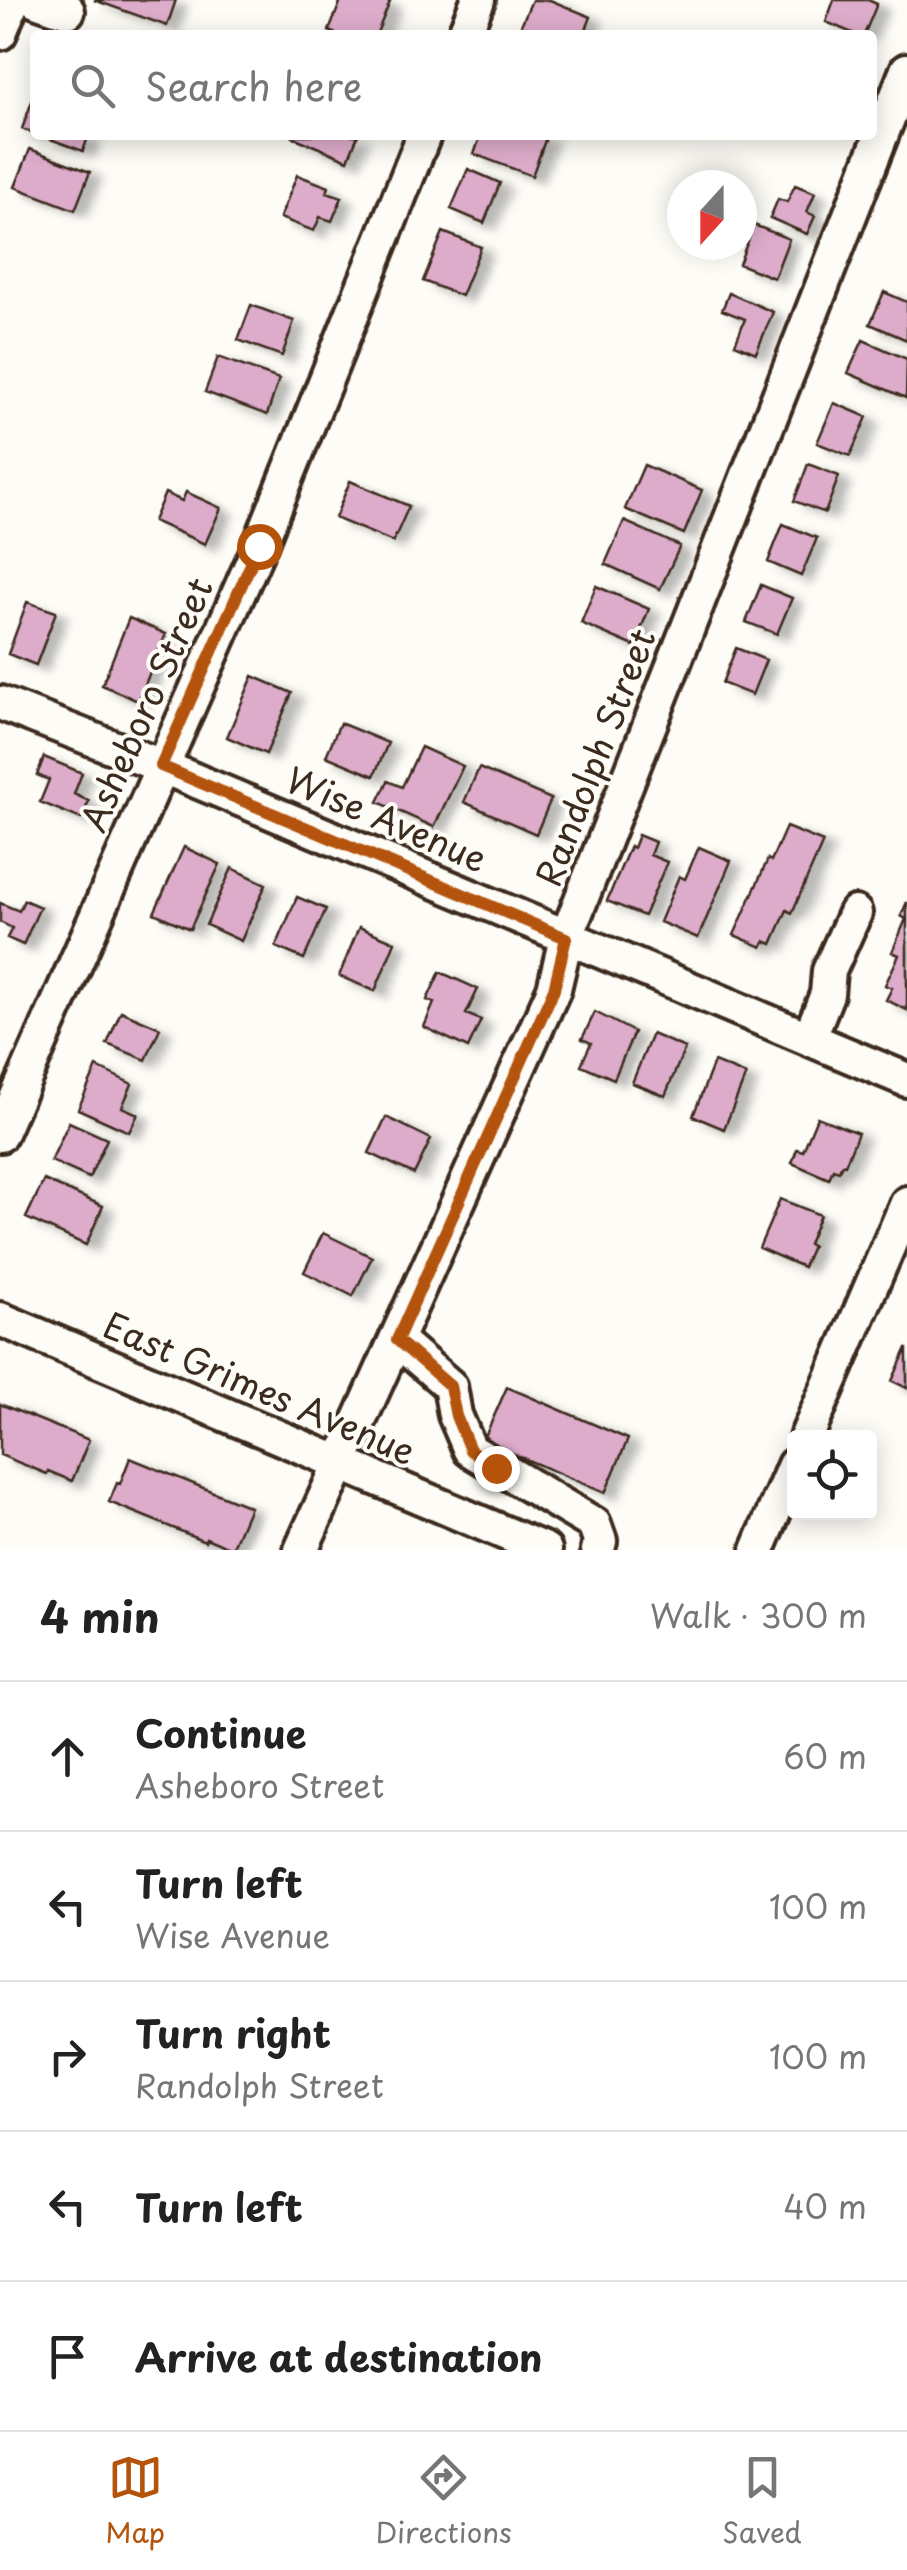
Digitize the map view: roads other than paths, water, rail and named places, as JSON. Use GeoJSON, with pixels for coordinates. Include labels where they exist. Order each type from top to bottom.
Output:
{"type":"FeatureCollection","features":[{"type":"Feature","properties":{"kind":"street"},"geometry":{"type":"LineString","coordinates":[[0,33],[13,0]]}},
{"type":"Feature","properties":{"kind":"street"},"geometry":{"type":"LineString","coordinates":[[36,0],[68,10]]}},
{"type":"Feature","properties":{"kind":"street"},"geometry":{"type":"LineString","coordinates":[[466,30],[478,0]]}},
{"type":"Feature","properties":{"kind":"street","name":"Randolph Street"},"geometry":{"type":"LineString","coordinates":[[301,1550],[554,989],[566,938],[907,70]]}},
{"type":"Feature","properties":{"kind":"street","name":"Asheboro Street"},"geometry":{"type":"LineString","coordinates":[[0,1135],[259,546],[422,140]]}},
{"type":"Feature","properties":{"kind":"street","name":"Wise Avenue"},"geometry":{"type":"LineString","coordinates":[[0,703],[161,766],[907,1080]]}},
{"type":"Feature","properties":{"kind":"street"},"geometry":{"type":"LineString","coordinates":[[809,1039],[824,1004],[830,971],[855,912]]}},
{"type":"Feature","properties":{"kind":"street"},"geometry":{"type":"LineString","coordinates":[[809,1430],[907,1203]]}},
{"type":"Feature","properties":{"kind":"street","name":"East Grimes Avenue"},"geometry":{"type":"LineString","coordinates":[[0,1320],[544,1550]]}},
{"type":"Feature","properties":{"kind":"street"},"geometry":{"type":"LineString","coordinates":[[397,1340],[450,1386],[456,1416],[470,1450],[594,1524],[600,1542],[598,1550]]}},
{"type":"Feature","properties":{"kind":"street"},"geometry":{"type":"LineString","coordinates":[[758,1550],[787,1482]]}}]}
